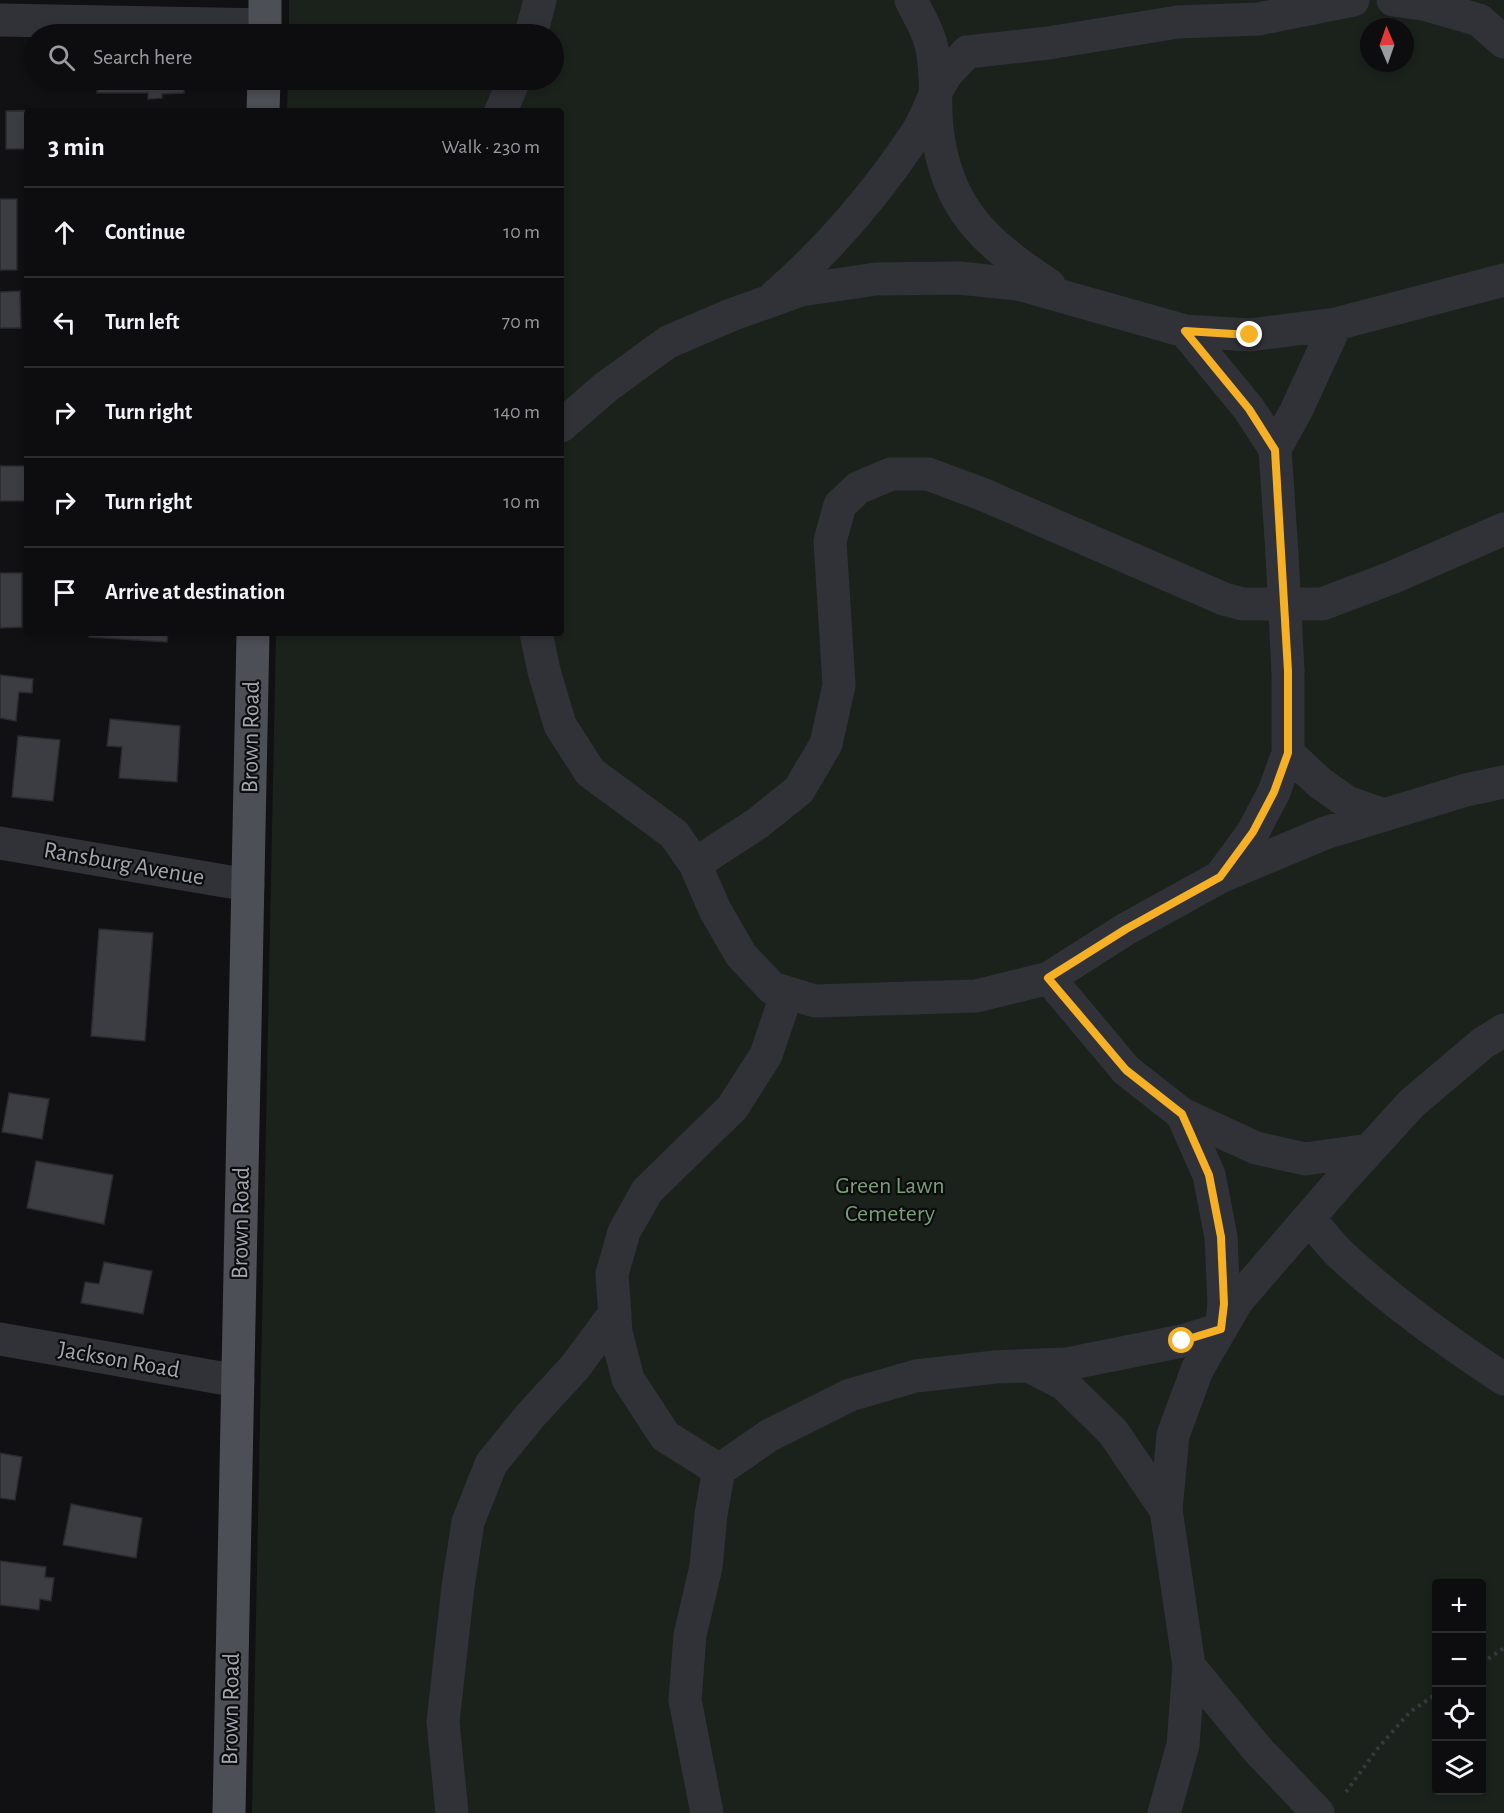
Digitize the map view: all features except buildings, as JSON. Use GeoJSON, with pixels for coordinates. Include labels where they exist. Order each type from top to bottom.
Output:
{"type":"FeatureCollection","features":[{"type":"Feature","properties":{"kind":"main road"},"geometry":{"type":"LineString","coordinates":[[263,108],[264,90]]}},
{"type":"Feature","properties":{"kind":"main road","name":"Brown Road"},"geometry":{"type":"LineString","coordinates":[[229,1813],[253,636]]}},
{"type":"Feature","properties":{"kind":"street"},"geometry":{"type":"LineString","coordinates":[[534,24],[540,0]]}},
{"type":"Feature","properties":{"kind":"street"},"geometry":{"type":"LineString","coordinates":[[911,0],[931,42],[942,162],[957,199],[978,230],[1014,261],[1065,296]]}},
{"type":"Feature","properties":{"kind":"street"},"geometry":{"type":"LineString","coordinates":[[767,302],[809,266],[888,176],[922,125],[945,76],[967,52],[1048,43],[1178,22],[1258,20],[1297,7],[1353,0]]}},
{"type":"Feature","properties":{"kind":"street"},"geometry":{"type":"LineString","coordinates":[[1393,0],[1423,4],[1479,20],[1504,42]]}},
{"type":"Feature","properties":{"kind":"street"},"geometry":{"type":"LineString","coordinates":[[1487,0],[1504,28]]}},
{"type":"Feature","properties":{"kind":"street"},"geometry":{"type":"LineString","coordinates":[[0,20],[265,20]]}},
{"type":"Feature","properties":{"kind":"street"},"geometry":{"type":"LineString","coordinates":[[502,108],[510,90]]}},
{"type":"Feature","properties":{"kind":"street"},"geometry":{"type":"LineString","coordinates":[[564,423],[606,387],[668,342],[801,290],[888,279],[959,278],[1018,284],[1185,331],[1250,335],[1336,324],[1504,280]]}},
{"type":"Feature","properties":{"kind":"street"},"geometry":{"type":"LineString","coordinates":[[1275,450],[1296,411],[1336,324]]}},
{"type":"Feature","properties":{"kind":"street"},"geometry":{"type":"LineString","coordinates":[[1185,331],[1249,409],[1275,450],[1288,671],[1288,753],[1274,792],[1253,832],[1220,877]]}},
{"type":"Feature","properties":{"kind":"street"},"geometry":{"type":"LineString","coordinates":[[695,864],[758,823],[799,790],[826,744],[838,685],[830,541],[840,506],[858,488],[891,474],[928,474],[982,494],[1224,599],[1243,604],[1322,604],[1391,578],[1504,530]]}},
{"type":"Feature","properties":{"kind":"street"},"geometry":{"type":"LineString","coordinates":[[537,636],[560,725],[590,772],[674,834],[695,864],[715,910],[741,955],[772,988],[815,1000],[976,996],[1048,978],[1126,929],[1220,877],[1326,833],[1466,790],[1504,782]]}},
{"type":"Feature","properties":{"kind":"street"},"geometry":{"type":"LineString","coordinates":[[1288,753],[1320,783],[1347,802],[1384,815]]}},
{"type":"Feature","properties":{"kind":"street","name":"Ransburg Avenue"},"geometry":{"type":"LineString","coordinates":[[0,843],[248,885]]}},
{"type":"Feature","properties":{"kind":"street"},"geometry":{"type":"LineString","coordinates":[[1048,978],[1126,1070],[1182,1114],[1256,1148],[1305,1159],[1369,1150]]}},
{"type":"Feature","properties":{"kind":"street"},"geometry":{"type":"LineString","coordinates":[[719,1470],[664,1436],[628,1379],[616,1332],[612,1274],[624,1232],[647,1191],[732,1108],[766,1055],[787,993]]}},
{"type":"Feature","properties":{"kind":"street"},"geometry":{"type":"LineString","coordinates":[[1164,1813],[1183,1745],[1189,1666],[1167,1510],[1173,1435],[1197,1370],[1237,1301],[1369,1150],[1412,1103],[1483,1043],[1504,1030]]}},
{"type":"Feature","properties":{"kind":"street"},"geometry":{"type":"LineString","coordinates":[[1182,1114],[1209,1175],[1221,1237],[1224,1304],[1221,1329]]}},
{"type":"Feature","properties":{"kind":"street"},"geometry":{"type":"LineString","coordinates":[[1309,1218],[1338,1252],[1388,1296],[1443,1338],[1504,1379]]}},
{"type":"Feature","properties":{"kind":"street"},"geometry":{"type":"LineString","coordinates":[[452,1813],[443,1722],[458,1587],[468,1522],[490,1464],[575,1367],[615,1313]]}},
{"type":"Feature","properties":{"kind":"street"},"geometry":{"type":"LineString","coordinates":[[707,1813],[685,1700],[690,1635],[706,1567],[711,1514],[719,1470],[770,1435],[850,1395],[916,1376],[994,1367],[1067,1364],[1182,1341],[1221,1329]]}},
{"type":"Feature","properties":{"kind":"street","name":"Jackson Road"},"geometry":{"type":"LineString","coordinates":[[0,1340],[238,1381]]}},
{"type":"Feature","properties":{"kind":"street"},"geometry":{"type":"LineString","coordinates":[[1027,1366],[1064,1384],[1113,1432],[1167,1510]]}},
{"type":"Feature","properties":{"kind":"street"},"geometry":{"type":"LineString","coordinates":[[1189,1666],[1258,1750],[1331,1804]]}},
{"type":"Feature","properties":{"kind":"path"},"geometry":{"type":"LineString","coordinates":[[1486,1660],[1504,1648]]}},
{"type":"Feature","properties":{"kind":"path"},"geometry":{"type":"LineString","coordinates":[[1331,1804],[1410,1712],[1432,1697]]}},
{"type":"Feature","properties":{"kind":"green space","name":"Green Lawn Cemetery"},"geometry":{"type":"Polygon","coordinates":[[[289,0],[1504,0],[1504,1813],[252,1813],[276,636],[564,636],[564,108],[287,108],[288,90],[564,90],[564,24],[289,24],[289,0]]]}},
{"type":"Feature","properties":{"kind":"route"},"geometry":{"type":"LineString","coordinates":[[1182,1341],[1221,1329],[1224,1304],[1221,1237],[1209,1175],[1182,1114],[1126,1070],[1082,1015],[1048,978],[1126,929],[1220,877],[1253,832],[1274,792],[1288,753],[1288,671],[1275,450],[1249,409],[1185,331],[1250,335]]}}]}
